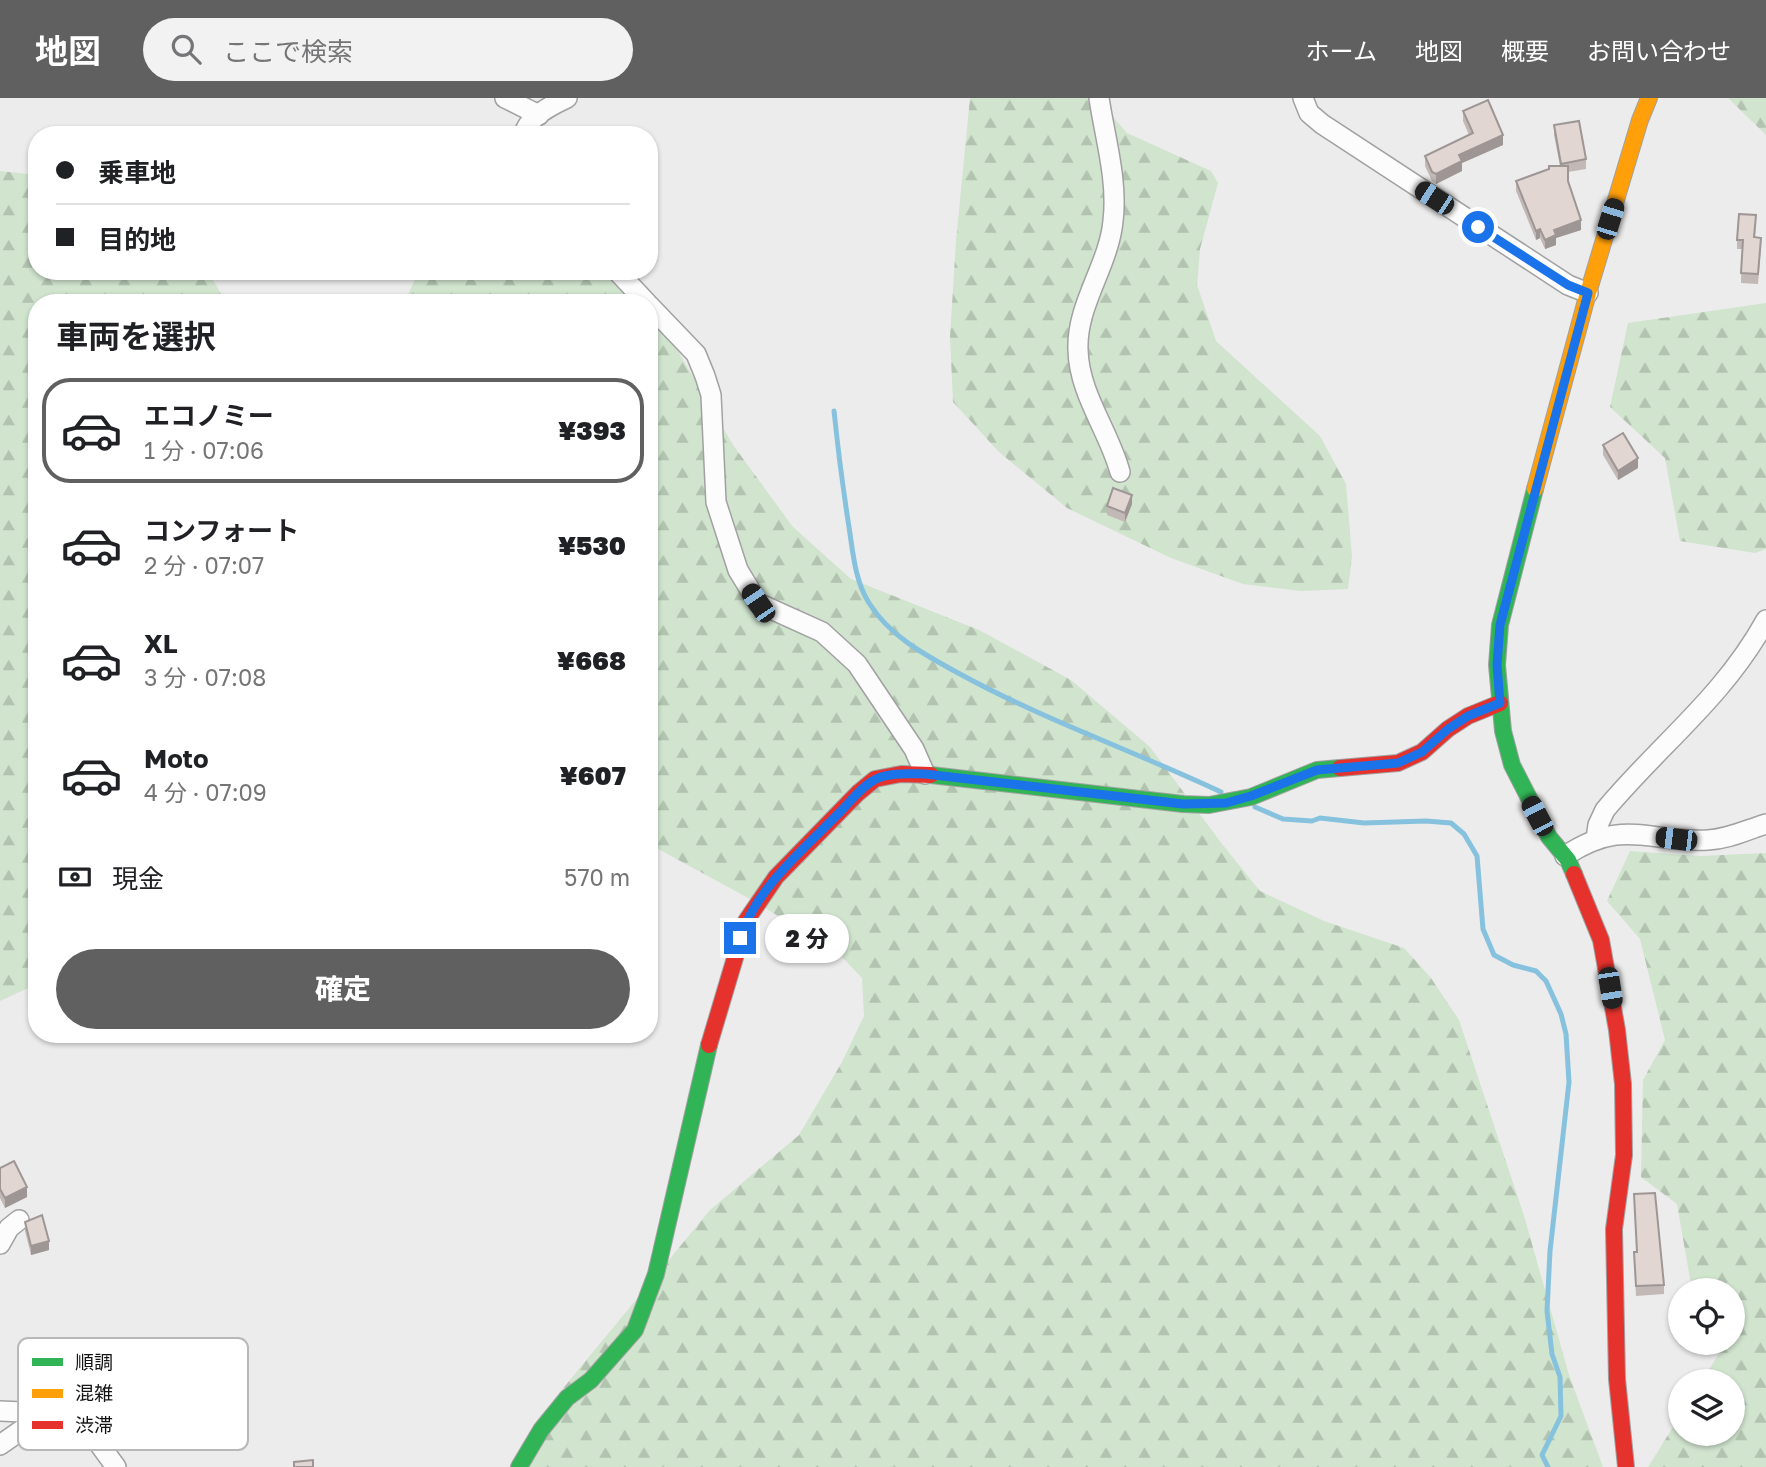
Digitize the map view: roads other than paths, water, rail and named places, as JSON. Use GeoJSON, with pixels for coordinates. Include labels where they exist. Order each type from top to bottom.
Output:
{"type":"FeatureCollection","features":[{"type":"Feature","properties":{"kind":"street"},"geometry":{"type":"LineString","coordinates":[[505,98],[539,115]]}},
{"type":"Feature","properties":{"kind":"street"},"geometry":{"type":"LineString","coordinates":[[526,126],[567,98]]}},
{"type":"Feature","properties":{"kind":"street"},"geometry":{"type":"LineString","coordinates":[[1099,98],[1112,178],[1113,221],[1082,320],[1077,348],[1084,383],[1120,472]]}},
{"type":"Feature","properties":{"kind":"street"},"geometry":{"type":"LineString","coordinates":[[1303,98],[1309,113],[1322,124],[1568,285],[1588,293]]}},
{"type":"Feature","properties":{"kind":"street"},"geometry":{"type":"LineString","coordinates":[[1626,1467],[1617,1378],[1614,1229],[1624,1155],[1623,1084],[1615,1019],[1601,940],[1582,891],[1565,856],[1549,836],[1512,765],[1503,731],[1497,665],[1500,625],[1588,293],[1649,98]]}},
{"type":"Feature","properties":{"kind":"street"},"geometry":{"type":"LineString","coordinates":[[625,280],[639,294]]}},
{"type":"Feature","properties":{"kind":"street"},"geometry":{"type":"LineString","coordinates":[[658,314],[696,354],[705,376],[711,395],[716,502],[731,553],[743,578],[758,603],[822,632],[858,664],[914,748],[925,774]]}},
{"type":"Feature","properties":{"kind":"street"},"geometry":{"type":"LineString","coordinates":[[1596,839],[1598,825],[1605,810],[1703,709],[1732,673],[1766,620]]}},
{"type":"Feature","properties":{"kind":"street"},"geometry":{"type":"LineString","coordinates":[[519,1467],[541,1430],[567,1398],[591,1380],[618,1351],[635,1330],[643,1312],[656,1274],[712,1031],[746,921],[776,877],[875,779],[901,774],[925,774],[1183,804],[1226,803],[1278,787],[1317,770],[1385,765],[1410,759],[1468,716],[1500,703]]}},
{"type":"Feature","properties":{"kind":"street"},"geometry":{"type":"LineString","coordinates":[[1565,856],[1586,842],[1628,833],[1711,840],[1730,838],[1766,824]]}},
{"type":"Feature","properties":{"kind":"street"},"geometry":{"type":"LineString","coordinates":[[0,1244],[9,1227],[19,1220]]}},
{"type":"Feature","properties":{"kind":"street"},"geometry":{"type":"LineString","coordinates":[[0,1410],[18,1412]]}},
{"type":"Feature","properties":{"kind":"street"},"geometry":{"type":"LineString","coordinates":[[0,1445],[18,1432]]}},
{"type":"Feature","properties":{"kind":"street"},"geometry":{"type":"LineString","coordinates":[[104,1450],[116,1467]]}},
{"type":"Feature","properties":{"kind":"waterway"},"geometry":{"type":"LineString","coordinates":[[834,411],[853,557],[864,594],[887,626],[922,653],[992,691],[1221,792]]}},
{"type":"Feature","properties":{"kind":"waterway"},"geometry":{"type":"LineString","coordinates":[[1255,807],[1283,819],[1451,823],[1464,834],[1477,856],[1483,929],[1494,955],[1513,965],[1536,971],[1546,981],[1561,1014],[1566,1034],[1569,1082],[1550,1251],[1547,1311],[1552,1354],[1560,1377],[1561,1416],[1542,1455],[1548,1467]]}}]}
